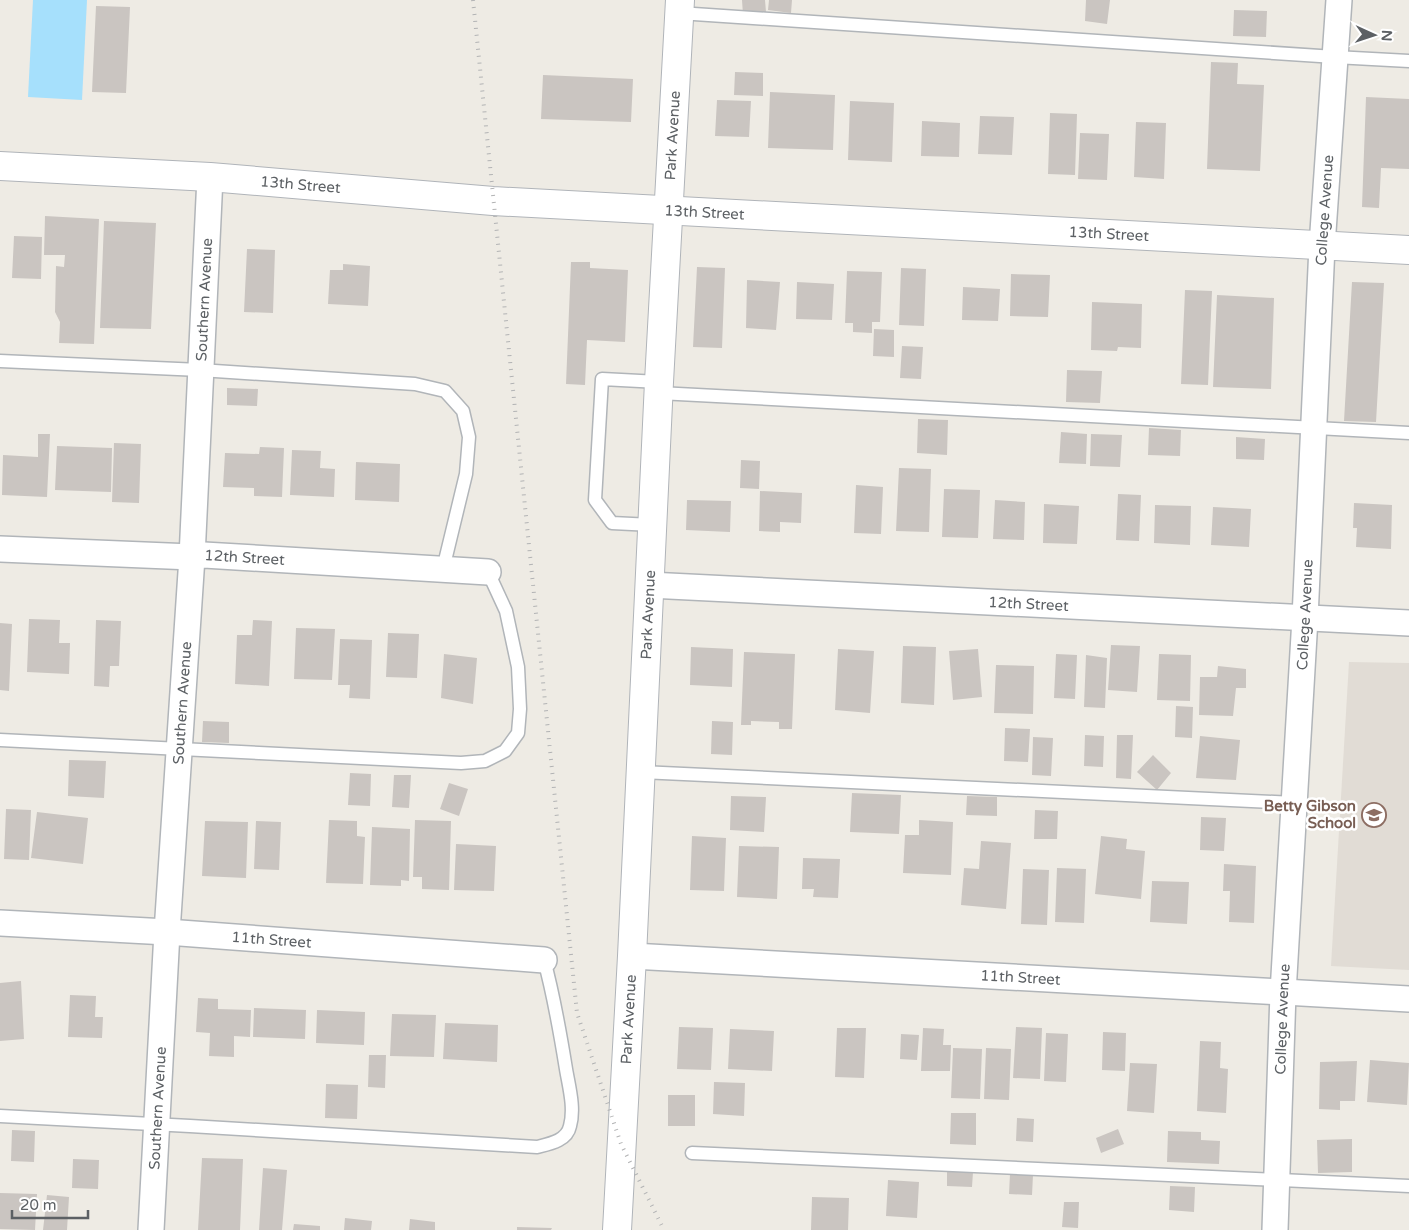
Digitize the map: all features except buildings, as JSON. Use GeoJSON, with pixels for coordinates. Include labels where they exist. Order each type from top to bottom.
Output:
{"type":"FeatureCollection","features":[{"type":"Feature","properties":{"kind":"street","name":"College Avenue"},"geometry":{"type":"LineString","coordinates":[[1275,1230],[1283,993],[1305,618],[1322,246],[1339,0]]}},
{"type":"Feature","properties":{"kind":"street","name":"Park Avenue"},"geometry":{"type":"LineString","coordinates":[[617,1230],[680,6]]}},
{"type":"Feature","properties":{"kind":"street","name":"13th Street"},"geometry":{"type":"LineString","coordinates":[[0,166],[210,177],[493,201],[1409,250]]}},
{"type":"Feature","properties":{"kind":"street","name":"Southern Avenue"},"geometry":{"type":"LineString","coordinates":[[151,1230],[167,932],[192,556],[210,177]]}},
{"type":"Feature","properties":{"kind":"street","name":"12th Street"},"geometry":{"type":"LineString","coordinates":[[0,550],[204,555],[488,572]]}},
{"type":"Feature","properties":{"kind":"street","name":"12th Street"},"geometry":{"type":"LineString","coordinates":[[649,585],[1409,623]]}},
{"type":"Feature","properties":{"kind":"street","name":"11th Street"},"geometry":{"type":"LineString","coordinates":[[0,923],[167,932],[544,960]]}},
{"type":"Feature","properties":{"kind":"street","name":"11th Street"},"geometry":{"type":"LineString","coordinates":[[632,956],[1409,999]]}},
{"type":"Feature","properties":{"kind":"lane"},"geometry":{"type":"LineString","coordinates":[[680,6],[1335,57],[1409,61]]}},
{"type":"Feature","properties":{"kind":"lane"},"geometry":{"type":"LineString","coordinates":[[0,361],[200,370],[415,384],[445,391],[462,411],[469,437],[466,474],[443,569]]}},
{"type":"Feature","properties":{"kind":"lane"},"geometry":{"type":"LineString","coordinates":[[652,525],[612,523],[595,500],[602,379],[659,388],[1409,433]]}},
{"type":"Feature","properties":{"kind":"lane"},"geometry":{"type":"LineString","coordinates":[[0,740],[461,763],[485,760],[505,751],[518,733],[520,709],[518,667],[506,611],[488,572]]}},
{"type":"Feature","properties":{"kind":"lane"},"geometry":{"type":"LineString","coordinates":[[640,772],[1294,803]]}},
{"type":"Feature","properties":{"kind":"lane"},"geometry":{"type":"LineString","coordinates":[[0,1116],[537,1147],[554,1143],[566,1134],[570,1127],[572,1104],[553,992],[544,960]]}},
{"type":"Feature","properties":{"kind":"lane"},"geometry":{"type":"LineString","coordinates":[[692,1153],[1409,1186]]}},
{"type":"Feature","properties":{"kind":"shaded area","name":"Betty Gibson School"},"geometry":{"type":"Polygon","coordinates":[[[1349,662],[1409,663],[1409,970],[1331,966],[1349,662]]]}},
{"type":"Feature","properties":{"kind":"water"},"geometry":{"type":"Polygon","coordinates":[[[33,0],[87,0],[82,100],[28,97],[33,0]]]}},
{"type":"Feature","properties":{"kind":"railway"},"geometry":{"type":"LineString","coordinates":[[473,0],[577,1013],[621,1144],[664,1230]]}},
{"type":"Feature","properties":{"kind":"place","name":"Betty Gibson School"},"geometry":{"type":"Point","coordinates":[1374,815]}}]}
